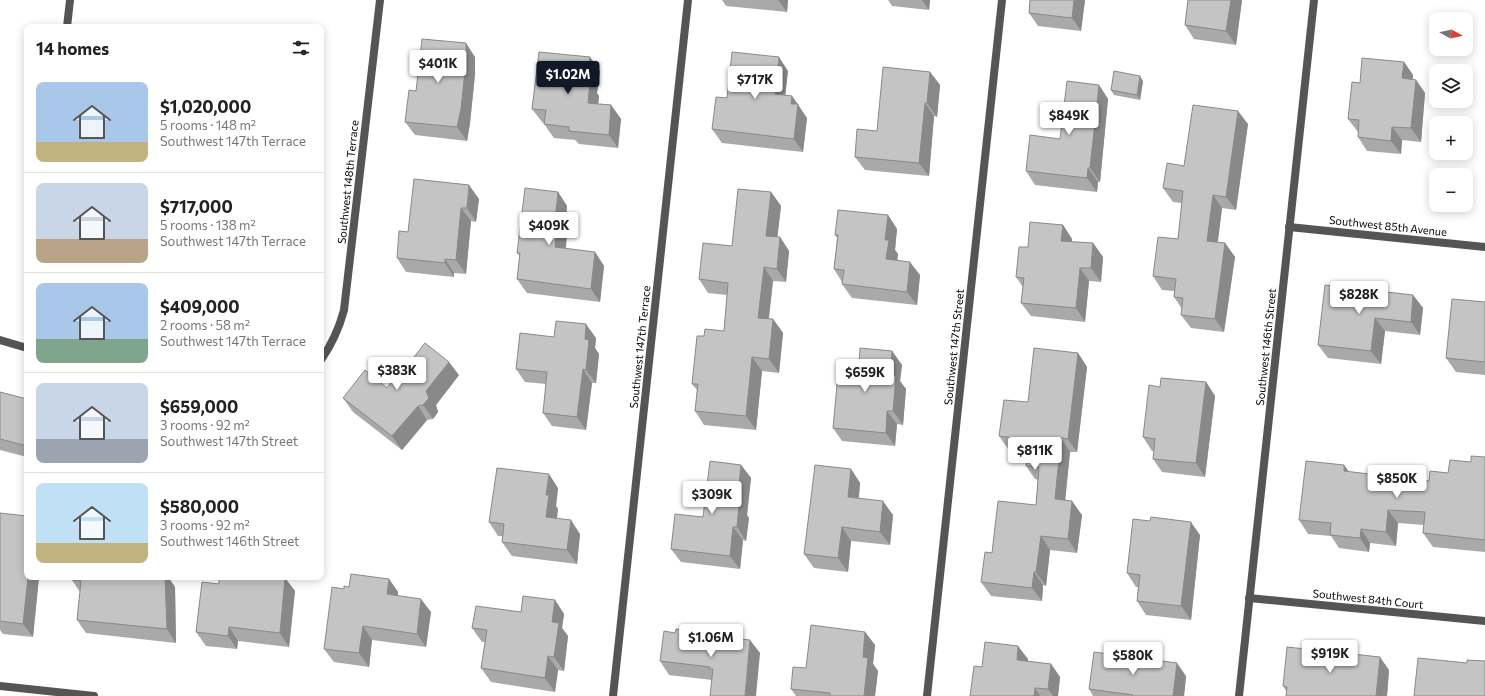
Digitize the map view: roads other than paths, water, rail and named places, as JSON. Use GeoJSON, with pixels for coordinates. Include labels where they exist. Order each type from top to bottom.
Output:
{"type":"FeatureCollection","features":[{"type":"Feature","properties":{"kind":"street"},"geometry":{"type":"LineString","coordinates":[[67,24],[70,0]]}},
{"type":"Feature","properties":{"kind":"street","name":"Southwest 148th Terrace"},"geometry":{"type":"LineString","coordinates":[[324,356],[338,330],[344,310],[380,0]]}},
{"type":"Feature","properties":{"kind":"street","name":"Southwest 147th Terrace"},"geometry":{"type":"LineString","coordinates":[[613,696],[688,0]]}},
{"type":"Feature","properties":{"kind":"street","name":"Southwest 147th Street"},"geometry":{"type":"LineString","coordinates":[[927,696],[1002,0]]}},
{"type":"Feature","properties":{"kind":"street","name":"Southwest 146th Street"},"geometry":{"type":"LineString","coordinates":[[1239,696],[1271,412],[1289,227],[1314,0]]}},
{"type":"Feature","properties":{"kind":"street","name":"Southwest 85th Avenue"},"geometry":{"type":"LineString","coordinates":[[1289,227],[1485,247]]}},
{"type":"Feature","properties":{"kind":"street"},"geometry":{"type":"LineString","coordinates":[[0,340],[24,347]]}},
{"type":"Feature","properties":{"kind":"street","name":"Southwest 84th Court"},"geometry":{"type":"LineString","coordinates":[[1249,598],[1485,621]]}},
{"type":"Feature","properties":{"kind":"street"},"geometry":{"type":"LineString","coordinates":[[0,686],[94,696]]}}]}
